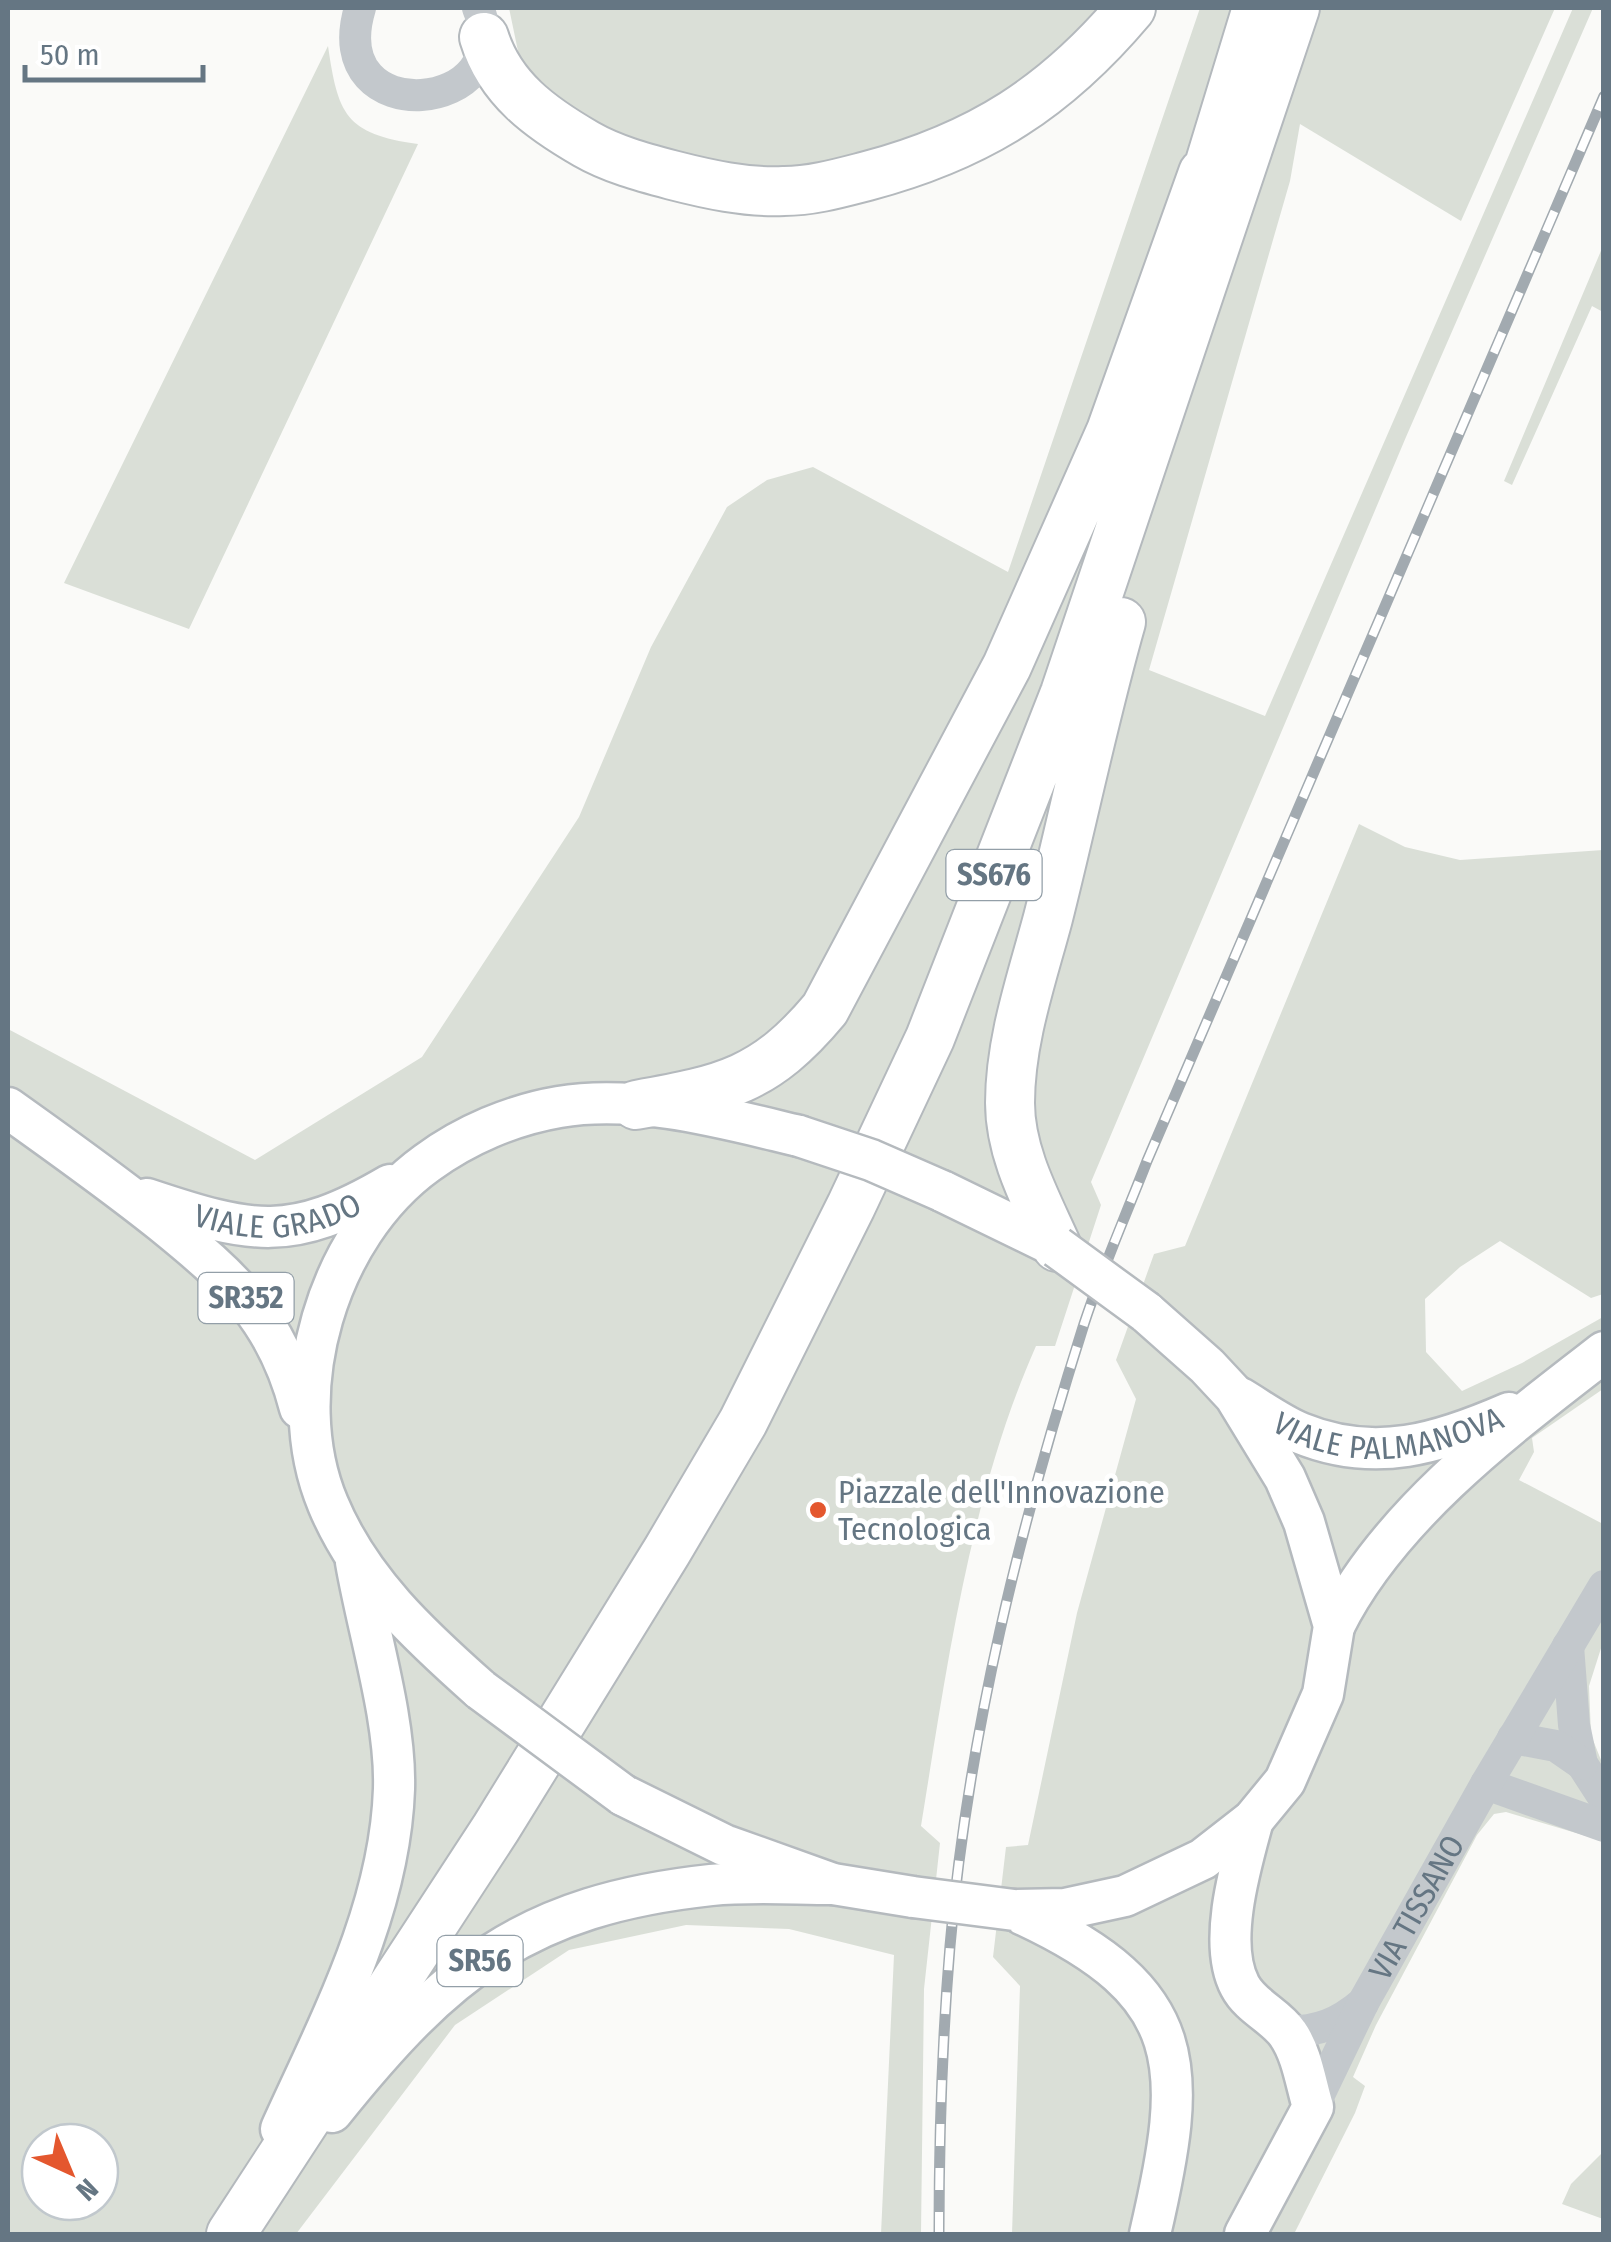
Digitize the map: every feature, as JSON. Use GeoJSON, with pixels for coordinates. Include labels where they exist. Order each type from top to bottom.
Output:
{"type":"FeatureCollection","features":[{"type":"Feature","properties":{"kind":"highway"},"geometry":{"type":"LineString","coordinates":[[481,22],[499,73],[525,104],[601,152],[694,180],[784,192],[898,168],[972,140],[1026,108],[1056,84],[1131,8]]}},
{"type":"Feature","properties":{"kind":"highway"},"geometry":{"type":"LineString","coordinates":[[1057,1247],[1027,1180],[1014,1137],[1010,1105],[1016,1051],[1098,704],[1280,13]]}},
{"type":"Feature","properties":{"kind":"highway","name":"SS676"},"geometry":{"type":"LineString","coordinates":[[590,1679],[836,1203],[910,1033],[1047,683],[1145,386],[1218,132],[1280,13]]}},
{"type":"Feature","properties":{"kind":"highway","name":"SS676"},"geometry":{"type":"LineString","coordinates":[[231,2234],[590,1679],[743,1422],[851,1206],[930,1038],[1065,693],[1280,13]]}},
{"type":"Feature","properties":{"kind":"highway"},"geometry":{"type":"LineString","coordinates":[[636,1105],[714,1090],[747,1077],[773,1063],[825,1009],[1008,666],[1112,431],[1218,132]]}},
{"type":"Feature","properties":{"kind":"main road"},"geometry":{"type":"LineString","coordinates":[[231,2234],[332,2016],[370,1921],[394,1788],[388,1718],[356,1562],[327,1502],[310,1446],[309,1379],[314,1345],[325,1309],[370,1222],[424,1165],[463,1140],[524,1115],[573,1106],[636,1105],[734,1120],[870,1160],[1057,1247],[1146,1312],[1236,1396],[1284,1478],[1304,1522],[1334,1626],[1322,1694],[1308,1733],[1285,1781],[1253,1820],[1203,1859],[1125,1896],[1065,1909],[1014,1910],[834,1884],[724,1845],[623,1794],[480,1690],[420,1636],[356,1562]]}},
{"type":"Feature","properties":{"kind":"main road","name":"VIALE GRADO"},"geometry":{"type":"LineString","coordinates":[[8,1108],[124,1191],[221,1269],[250,1302],[284,1358],[310,1446]]}},
{"type":"Feature","properties":{"kind":"main road","name":"VIALE GRADO"},"geometry":{"type":"LineString","coordinates":[[124,1191],[255,1228],[292,1226],[323,1220],[358,1204],[424,1165]]}},
{"type":"Feature","properties":{"kind":"main road","name":"VIALE PALMANOVA"},"geometry":{"type":"LineString","coordinates":[[1334,1626],[1370,1562],[1404,1524],[1545,1398],[1604,1352]]}},
{"type":"Feature","properties":{"kind":"main road","name":"VIALE PALMANOVA"},"geometry":{"type":"LineString","coordinates":[[1236,1396],[1300,1433],[1344,1446],[1400,1450],[1461,1434],[1545,1398]]}},
{"type":"Feature","properties":{"kind":"main road"},"geometry":{"type":"LineString","coordinates":[[1253,1820],[1240,1867],[1233,1916],[1232,1955],[1238,1984],[1251,2002],[1287,2032],[1313,2107]]}},
{"type":"Feature","properties":{"kind":"main road","name":"SR56"},"geometry":{"type":"LineString","coordinates":[[231,2234],[394,2036],[440,1992],[492,1952],[547,1924],[618,1898],[714,1884],[834,1884]]}},
{"type":"Feature","properties":{"kind":"main road"},"geometry":{"type":"LineString","coordinates":[[1014,1910],[1063,1933],[1118,1969],[1136,1988],[1164,2037],[1172,2087],[1171,2133],[1150,2234]]}},
{"type":"Feature","properties":{"kind":"main road","name":"VIA TISSANO"},"geometry":{"type":"LineString","coordinates":[[1245,2234],[1313,2107]]}},
{"type":"Feature","properties":{"kind":"street"},"geometry":{"type":"LineString","coordinates":[[352,16],[358,54],[368,73],[385,88],[406,96],[428,97],[450,90],[467,76],[479,57],[481,22]]}},
{"type":"Feature","properties":{"kind":"street","name":"VIA TISSANO"},"geometry":{"type":"LineString","coordinates":[[1313,2107],[1362,2004],[1604,1586]]}},
{"type":"Feature","properties":{"kind":"street"},"geometry":{"type":"LineString","coordinates":[[1568,1646],[1574,1724],[1582,1764],[1604,1798]]}},
{"type":"Feature","properties":{"kind":"street"},"geometry":{"type":"LineString","coordinates":[[1513,1738],[1556,1746],[1582,1764]]}},
{"type":"Feature","properties":{"kind":"street"},"geometry":{"type":"LineString","coordinates":[[1486,1784],[1604,1826]]}},
{"type":"Feature","properties":{"kind":"street"},"geometry":{"type":"LineString","coordinates":[[1287,2032],[1316,2031],[1341,2022],[1362,2004]]}},
{"type":"Feature","properties":{"kind":"shaded area"},"geometry":{"type":"Polygon","coordinates":[[[509,8],[1097,8],[1024,77],[971,117],[856,165],[738,174],[604,138],[545,92],[519,56],[509,8]]]}},
{"type":"Feature","properties":{"kind":"shaded area"},"geometry":{"type":"Polygon","coordinates":[[[1200,8],[1555,8],[1461,221],[1300,124],[1290,181],[1149,670],[1265,716],[1573,8],[1593,8],[1406,437],[1091,1182],[1101,1205],[1055,1346],[1036,1346],[994,1461],[964,1582],[921,1826],[940,1843],[924,1989],[921,2234],[881,2234],[894,1955],[789,1929],[686,1925],[569,1950],[455,2025],[296,2234],[8,2234],[8,1029],[255,1160],[422,1057],[579,817],[651,647],[727,507],[767,480],[813,467],[1008,572],[1200,8]]]}},
{"type":"Feature","properties":{"kind":"shaded area"},"geometry":{"type":"Polygon","coordinates":[[[328,46],[336,89],[349,117],[375,134],[418,144],[189,629],[64,583],[328,46]]]}},
{"type":"Feature","properties":{"kind":"shaded area"},"geometry":{"type":"Polygon","coordinates":[[[1603,246],[1603,312],[1592,306],[1512,485],[1504,481],[1603,246]]]}},
{"type":"Feature","properties":{"kind":"shaded area"},"geometry":{"type":"Polygon","coordinates":[[[1359,824],[1405,847],[1460,860],[1603,850],[1603,1294],[1591,1298],[1500,1241],[1460,1267],[1425,1299],[1426,1352],[1462,1391],[1522,1363],[1603,1317],[1603,1389],[1532,1438],[1534,1452],[1519,1480],[1603,1524],[1603,1642],[1589,1686],[1591,1735],[1603,1765],[1603,1841],[1506,1812],[1494,1814],[1477,1835],[1376,2025],[1353,2077],[1365,2086],[1355,2113],[1294,2234],[1012,2234],[1020,1986],[993,1957],[1006,1847],[1028,1845],[1077,1613],[1136,1399],[1116,1360],[1154,1254],[1185,1246],[1359,824]]]}},
{"type":"Feature","properties":{"kind":"shaded area"},"geometry":{"type":"Polygon","coordinates":[[[1603,2152],[1603,2219],[1562,2204],[1571,2184],[1603,2152]]]}},
{"type":"Feature","properties":{"kind":"railway"},"geometry":{"type":"LineString","coordinates":[[939,2234],[947,1982],[970,1788],[1018,1554],[1084,1324],[1147,1161],[1604,96]]}},
{"type":"Feature","properties":{"kind":"place","name":"Piazzale dell'Innovazione Tecnologica"},"geometry":{"type":"Point","coordinates":[818,1510]}}]}
